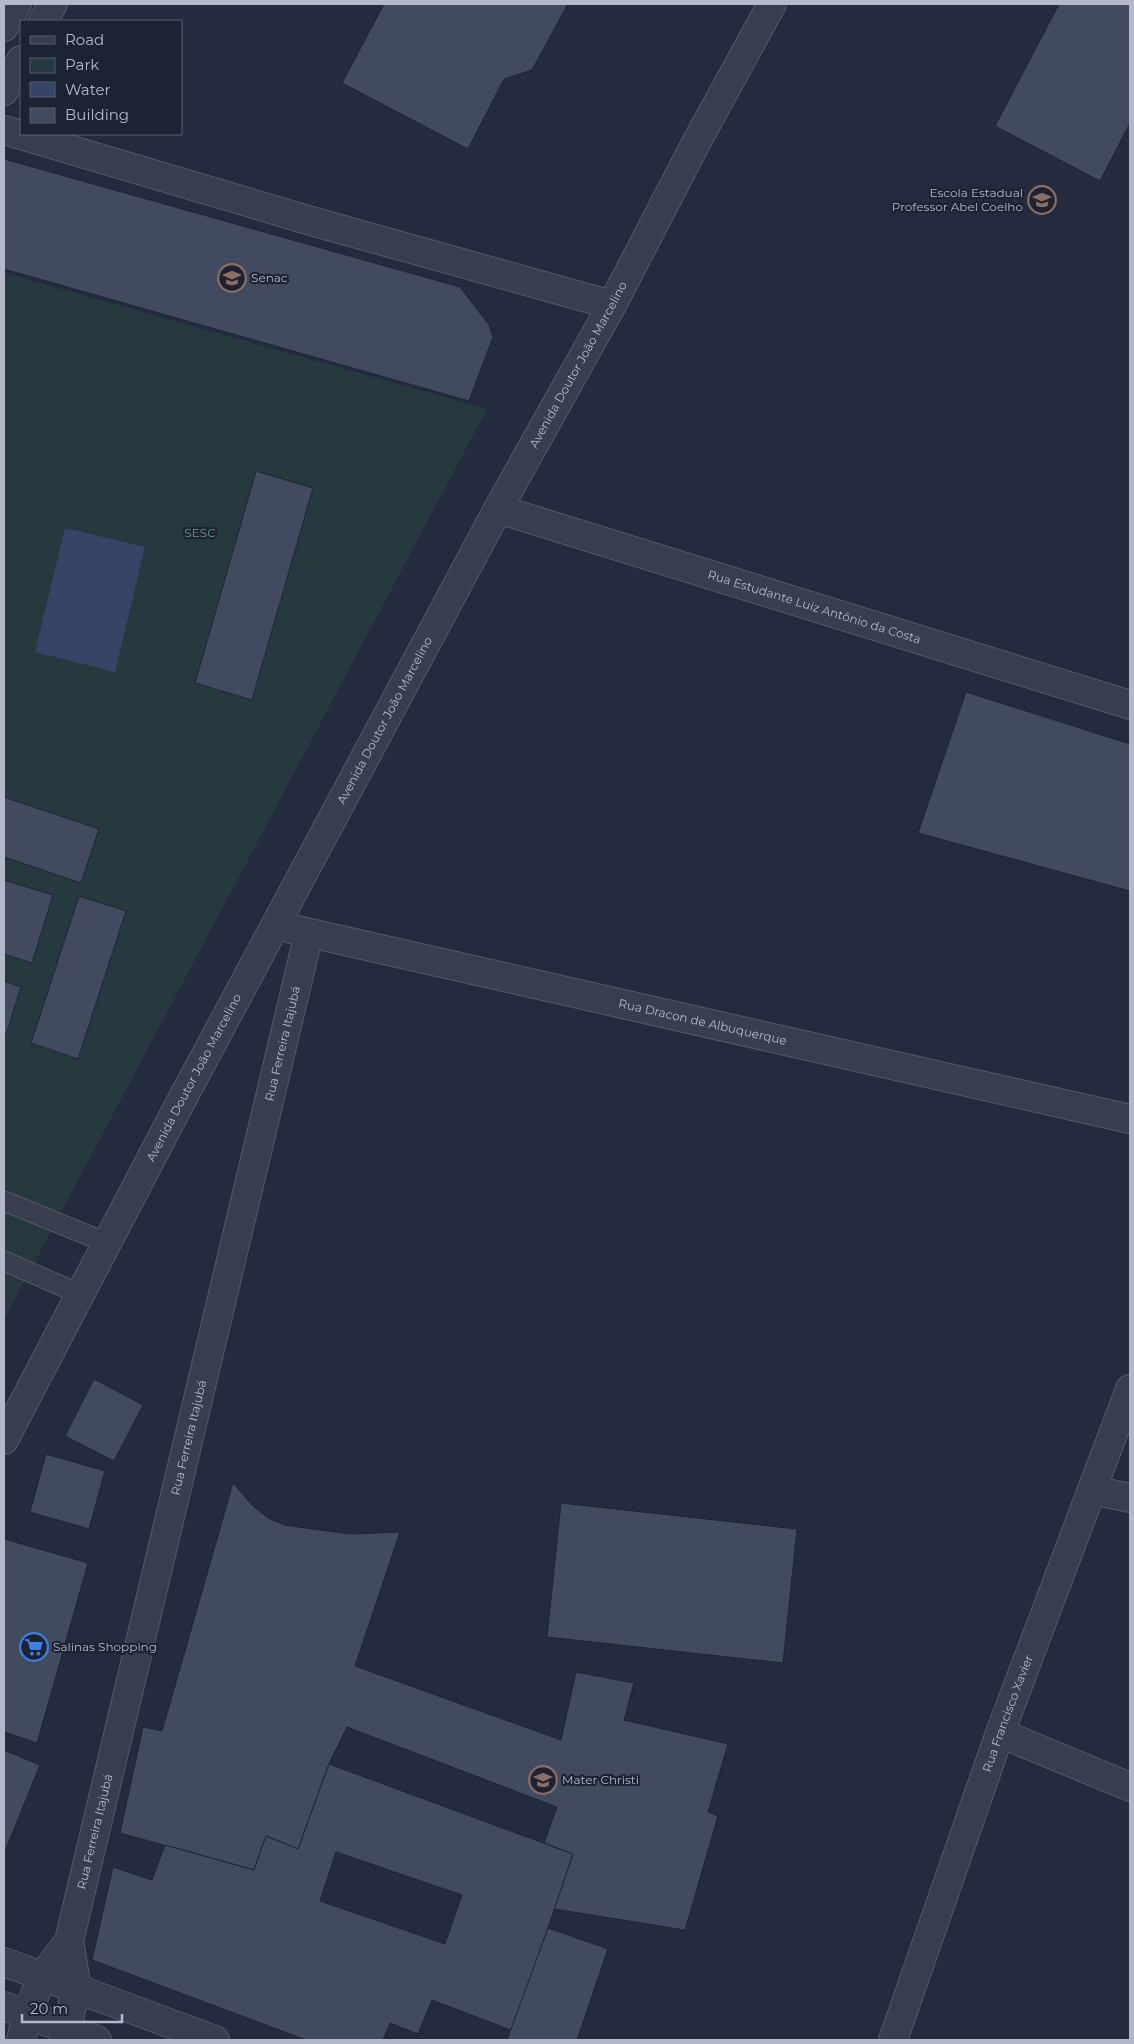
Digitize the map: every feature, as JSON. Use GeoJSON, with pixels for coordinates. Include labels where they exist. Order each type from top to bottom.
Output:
{"type":"FeatureCollection","features":[{"type":"Feature","properties":{"kind":"street"},"geometry":{"type":"LineString","coordinates":[[4,27],[17,4]]}},
{"type":"Feature","properties":{"kind":"street"},"geometry":{"type":"LineString","coordinates":[[44,20],[53,4]]}},
{"type":"Feature","properties":{"kind":"street","name":"Avenida Doutor João Marcelino"},"geometry":{"type":"LineString","coordinates":[[4,1440],[498,508],[612,305],[697,141],[772,4]]}},
{"type":"Feature","properties":{"kind":"street"},"geometry":{"type":"LineString","coordinates":[[4,91],[20,62]]}},
{"type":"Feature","properties":{"kind":"street"},"geometry":{"type":"LineString","coordinates":[[4,130],[20,135]]}},
{"type":"Feature","properties":{"kind":"street"},"geometry":{"type":"LineString","coordinates":[[21,135],[311,221],[612,305]]}},
{"type":"Feature","properties":{"kind":"street","name":"Rua Estudante Luiz Antônio da Costa"},"geometry":{"type":"LineString","coordinates":[[498,508],[1130,705]]}},
{"type":"Feature","properties":{"kind":"street","name":"Rua Dracon de Albuquerque"},"geometry":{"type":"LineString","coordinates":[[276,926],[1130,1119]]}},
{"type":"Feature","properties":{"kind":"street","name":"Rua Ferreira Itajubá"},"geometry":{"type":"LineString","coordinates":[[64,2034],[77,1988],[69,1942],[309,933]]}},
{"type":"Feature","properties":{"kind":"street","name":"Rua Francisco Xavier"},"geometry":{"type":"LineString","coordinates":[[893,2040],[1000,1733],[1130,1389]]}},
{"type":"Feature","properties":{"kind":"street"},"geometry":{"type":"LineString","coordinates":[[1092,1490],[1130,1498]]}},
{"type":"Feature","properties":{"kind":"street"},"geometry":{"type":"LineString","coordinates":[[1000,1733],[1130,1787]]}},
{"type":"Feature","properties":{"kind":"street","name":"Rua Ferreira Itajubá"},"geometry":{"type":"LineString","coordinates":[[17,2020],[42,1977],[69,1942]]}},
{"type":"Feature","properties":{"kind":"street"},"geometry":{"type":"LineString","coordinates":[[4,1962],[215,2040]]}},
{"type":"Feature","properties":{"kind":"street"},"geometry":{"type":"LineString","coordinates":[[17,2020],[64,2034],[98,2040]]}},
{"type":"Feature","properties":{"kind":"lane"},"geometry":{"type":"LineString","coordinates":[[4,1201],[107,1243]]}},
{"type":"Feature","properties":{"kind":"lane"},"geometry":{"type":"LineString","coordinates":[[4,1260],[80,1294]]}},
{"type":"Feature","properties":{"kind":"green space","name":"SESC"},"geometry":{"type":"Polygon","coordinates":[[[4,273],[487,409],[4,1320],[4,273]]]}},
{"type":"Feature","properties":{"kind":"water"},"geometry":{"type":"Polygon","coordinates":[[[65,528],[145,547],[115,672],[35,652],[65,528]]]}},
{"type":"Feature","properties":{"kind":"building"},"geometry":{"type":"Polygon","coordinates":[[[384,4],[568,4],[532,70],[504,79],[468,149],[342,83],[384,4]]]}},
{"type":"Feature","properties":{"kind":"building"},"geometry":{"type":"Polygon","coordinates":[[[1059,4],[1130,4],[1130,123],[1100,181],[995,126],[1059,4]]]}},
{"type":"Feature","properties":{"kind":"building","name":"Senac"},"geometry":{"type":"Polygon","coordinates":[[[4,159],[460,287],[489,325],[493,337],[469,401],[4,269],[4,159]]]}},
{"type":"Feature","properties":{"kind":"building"},"geometry":{"type":"Polygon","coordinates":[[[256,471],[313,488],[252,700],[195,683],[256,471]]]}},
{"type":"Feature","properties":{"kind":"building"},"geometry":{"type":"Polygon","coordinates":[[[966,692],[1130,744],[1130,891],[918,833],[966,692]]]}},
{"type":"Feature","properties":{"kind":"building"},"geometry":{"type":"Polygon","coordinates":[[[4,797],[99,829],[81,883],[4,857],[4,797]]]}},
{"type":"Feature","properties":{"kind":"building"},"geometry":{"type":"Polygon","coordinates":[[[4,880],[53,895],[32,963],[4,954],[4,880]]]}},
{"type":"Feature","properties":{"kind":"building"},"geometry":{"type":"Polygon","coordinates":[[[79,896],[126,911],[78,1059],[31,1043],[79,896]]]}},
{"type":"Feature","properties":{"kind":"building"},"geometry":{"type":"Polygon","coordinates":[[[4,981],[21,987],[5,1038],[4,1038],[4,981]]]}},
{"type":"Feature","properties":{"kind":"building"},"geometry":{"type":"Polygon","coordinates":[[[94,1379],[143,1405],[114,1461],[65,1436],[94,1379]]]}},
{"type":"Feature","properties":{"kind":"building"},"geometry":{"type":"Polygon","coordinates":[[[46,1454],[105,1471],[89,1529],[30,1512],[46,1454]]]}},
{"type":"Feature","properties":{"kind":"building"},"geometry":{"type":"Polygon","coordinates":[[[233,1483],[252,1505],[268,1518],[284,1525],[350,1534],[400,1532],[355,1666],[561,1740],[576,1672],[634,1683],[624,1720],[728,1744],[708,1812],[718,1816],[685,1930],[554,1909],[573,1854],[544,1843],[557,1807],[347,1727],[329,1764],[298,1849],[266,1836],[254,1870],[120,1833],[143,1727],[162,1731],[233,1483]]]}},
{"type":"Feature","properties":{"kind":"building"},"geometry":{"type":"Polygon","coordinates":[[[561,1503],[797,1529],[783,1663],[547,1637],[561,1503]]]}},
{"type":"Feature","properties":{"kind":"building","name":"Salinas Shopping"},"geometry":{"type":"Polygon","coordinates":[[[4,1539],[88,1563],[37,1743],[4,1732],[4,1539]]]}},
{"type":"Feature","properties":{"kind":"building"},"geometry":{"type":"Polygon","coordinates":[[[4,1750],[40,1765],[4,1854],[4,1750]]]}},
{"type":"Feature","properties":{"kind":"building"},"geometry":{"type":"Polygon","coordinates":[[[329,1764],[573,1854],[513,2031],[432,2000],[418,2034],[390,2023],[383,2040],[306,2040],[92,1960],[113,1867],[152,1880],[165,1845],[254,1870],[266,1836],[298,1849],[329,1764]],[[336,1852],[320,1901],[445,1944],[462,1895],[336,1852]]]}},
{"type":"Feature","properties":{"kind":"building"},"geometry":{"type":"Polygon","coordinates":[[[548,1928],[608,1949],[577,2040],[507,2040],[548,1928]]]}},
{"type":"Feature","properties":{"kind":"place","name":"Escola Estadual Professor Abel Coelho"},"geometry":{"type":"Point","coordinates":[1042,200]}},
{"type":"Feature","properties":{"kind":"place","name":"Senac"},"geometry":{"type":"Point","coordinates":[232,278]}},
{"type":"Feature","properties":{"kind":"place","name":"Salinas Shopping"},"geometry":{"type":"Point","coordinates":[34,1647]}},
{"type":"Feature","properties":{"kind":"place","name":"Mater Christi"},"geometry":{"type":"Point","coordinates":[543,1780]}}]}
